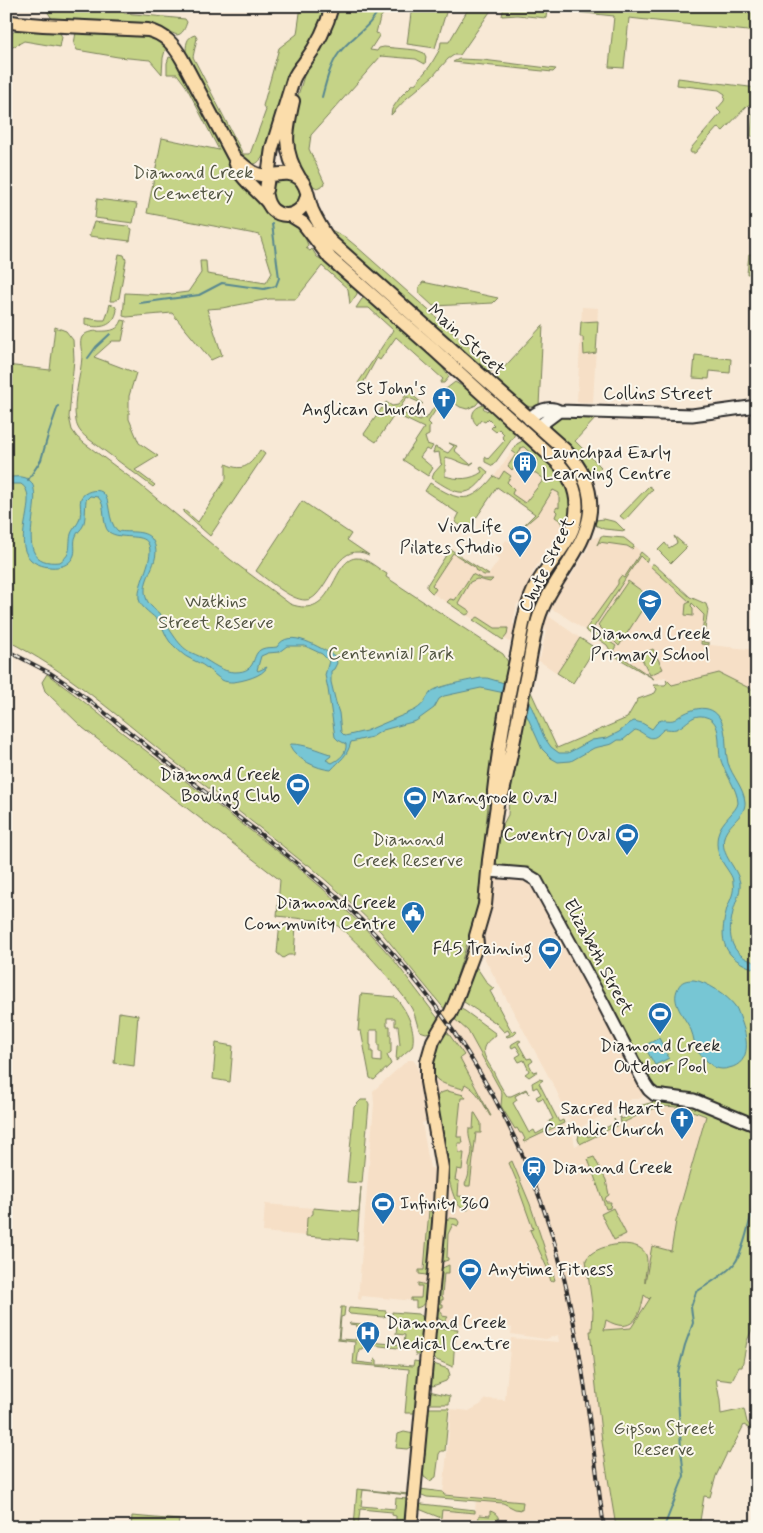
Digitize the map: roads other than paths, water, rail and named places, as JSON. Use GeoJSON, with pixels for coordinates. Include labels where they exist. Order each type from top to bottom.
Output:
{"type":"FeatureCollection","features":[{"type":"Feature","properties":{"kind":"main road"},"geometry":{"type":"LineString","coordinates":[[6,20],[43,25],[139,29],[159,33],[167,39],[182,59],[235,159],[242,176],[257,190],[275,212],[282,215],[290,215],[300,210],[305,204],[307,196],[306,187],[290,161],[287,139],[291,112],[303,65],[322,33],[332,6]]}},
{"type":"Feature","properties":{"kind":"main road"},"geometry":{"type":"LineString","coordinates":[[247,169],[259,165],[272,148],[293,80],[297,70],[303,65]]}},
{"type":"Feature","properties":{"kind":"main road"},"geometry":{"type":"LineString","coordinates":[[268,203],[266,190],[274,175],[272,148]]}},
{"type":"Feature","properties":{"kind":"main road"},"geometry":{"type":"LineString","coordinates":[[235,159],[257,175],[291,174],[300,179]]}},
{"type":"Feature","properties":{"kind":"main road","name":"Main Street"},"geometry":{"type":"LineString","coordinates":[[307,196],[318,221],[330,241],[569,454],[580,468],[587,483],[590,495],[588,524]]}},
{"type":"Feature","properties":{"kind":"main road","name":"Main Street"},"geometry":{"type":"LineString","coordinates":[[290,215],[304,223],[330,258],[433,348],[560,465],[570,478],[576,497],[575,522]]}},
{"type":"Feature","properties":{"kind":"main road"},"geometry":{"type":"LineString","coordinates":[[524,431],[534,422]]}},
{"type":"Feature","properties":{"kind":"main road"},"geometry":{"type":"LineString","coordinates":[[575,522],[588,524]]}},
{"type":"Feature","properties":{"kind":"main road","name":"Chute Street"},"geometry":{"type":"LineString","coordinates":[[575,522],[569,536],[533,591],[527,608],[505,712],[494,791],[498,798],[503,792],[538,620],[551,590],[588,524]]}},
{"type":"Feature","properties":{"kind":"main road"},"geometry":{"type":"LineString","coordinates":[[517,653],[530,657]]}},
{"type":"Feature","properties":{"kind":"main road"},"geometry":{"type":"LineString","coordinates":[[411,1527],[442,1175],[440,1153],[426,1082],[427,1057],[447,1017],[464,956],[471,941],[476,936],[485,910],[488,871],[498,798]]}},
{"type":"Feature","properties":{"kind":"street","name":"Collins Street"},"geometry":{"type":"LineString","coordinates":[[534,422],[536,413],[554,408],[559,411],[692,415],[757,406]]}},
{"type":"Feature","properties":{"kind":"street","name":"Elizabeth Street"},"geometry":{"type":"LineString","coordinates":[[488,871],[526,874],[536,880],[604,1003],[645,1084],[653,1094],[689,1099],[708,1105],[753,1125]]}},
{"type":"Feature","properties":{"kind":"water"},"geometry":{"type":"Polygon","coordinates":[[[10,477],[26,478],[33,485],[35,497],[31,541],[34,553],[43,561],[60,562],[67,556],[71,534],[81,512],[81,498],[90,491],[99,491],[105,495],[112,522],[118,531],[137,532],[150,537],[156,554],[145,585],[147,600],[162,616],[179,643],[190,652],[230,672],[248,669],[258,651],[277,647],[282,641],[289,639],[305,641],[335,656],[337,663],[331,671],[331,682],[339,713],[341,732],[345,736],[366,731],[415,710],[434,690],[481,678],[511,685],[522,692],[532,708],[544,737],[551,747],[559,753],[568,753],[592,740],[607,738],[634,721],[652,729],[659,721],[675,719],[691,710],[711,710],[721,720],[725,733],[728,763],[745,802],[745,807],[740,816],[726,832],[723,844],[740,883],[740,890],[731,921],[731,937],[736,950],[741,955],[757,963],[757,970],[737,960],[730,954],[724,939],[724,920],[733,893],[733,886],[732,877],[718,853],[717,839],[722,825],[738,803],[736,792],[720,757],[717,728],[711,719],[697,716],[680,727],[665,729],[652,738],[635,730],[623,740],[594,748],[571,761],[558,762],[542,749],[517,698],[509,694],[481,688],[444,696],[439,699],[434,708],[416,721],[383,730],[372,737],[351,742],[346,755],[331,770],[320,768],[302,759],[290,746],[291,744],[301,745],[330,754],[331,756],[326,760],[332,763],[344,753],[346,744],[335,737],[325,675],[329,661],[322,654],[305,646],[287,646],[279,652],[261,656],[257,670],[267,667],[261,673],[233,682],[222,680],[205,666],[185,656],[176,648],[168,640],[159,622],[140,603],[139,592],[150,556],[150,549],[145,540],[136,537],[119,536],[109,532],[105,525],[101,501],[98,497],[90,496],[86,500],[84,523],[75,538],[75,553],[71,560],[66,564],[54,567],[36,563],[25,552],[23,542],[28,498],[26,490],[21,484],[6,485],[6,479],[10,477]]]}},
{"type":"Feature","properties":{"kind":"water"},"geometry":{"type":"Polygon","coordinates":[[[694,980],[705,983],[716,990],[737,1009],[745,1034],[746,1048],[742,1061],[737,1065],[725,1069],[716,1068],[698,1052],[691,1030],[679,1010],[676,999],[678,988],[682,982],[694,980]]]}},
{"type":"Feature","properties":{"kind":"water"},"geometry":{"type":"Polygon","coordinates":[[[659,1038],[669,1058],[655,1065],[644,1046],[659,1038]]]}},
{"type":"Feature","properties":{"kind":"waterway"},"geometry":{"type":"LineString","coordinates":[[322,97],[333,63],[339,53],[367,26],[380,6]]}},
{"type":"Feature","properties":{"kind":"waterway"},"geometry":{"type":"LineString","coordinates":[[140,303],[199,295],[222,283],[264,289],[276,286],[279,278],[272,224]]}},
{"type":"Feature","properties":{"kind":"waterway"},"geometry":{"type":"LineString","coordinates":[[88,358],[96,347],[110,334]]}},
{"type":"Feature","properties":{"kind":"waterway"},"geometry":{"type":"LineString","coordinates":[[28,480],[41,460],[58,406]]}},
{"type":"Feature","properties":{"kind":"waterway","name":"Diamond Creek"},"geometry":{"type":"LineString","coordinates":[[664,1527],[684,1476],[678,1372],[693,1323],[691,1307],[696,1292],[726,1272],[738,1258],[757,1193]]}},
{"type":"Feature","properties":{"kind":"railway"},"geometry":{"type":"LineString","coordinates":[[6,650],[50,673],[73,688],[319,881],[371,930],[405,968],[437,1008],[466,1050],[492,1094],[515,1139],[535,1186],[552,1234],[578,1343],[604,1527]]}},
{"type":"Feature","properties":{"kind":"place","name":"St John's Anglican Church"},"geometry":{"type":"Point","coordinates":[444,420]}},
{"type":"Feature","properties":{"kind":"place","name":"Launchpad Early Learning Centre"},"geometry":{"type":"Point","coordinates":[525,484]}},
{"type":"Feature","properties":{"kind":"place","name":"VivaLife Pilates Studio"},"geometry":{"type":"Point","coordinates":[520,558]}},
{"type":"Feature","properties":{"kind":"place","name":"Diamond Creek Primary School"},"geometry":{"type":"Point","coordinates":[650,622]}},
{"type":"Feature","properties":{"kind":"place","name":"Diamond Creek Bowling Club"},"geometry":{"type":"Point","coordinates":[298,806]}},
{"type":"Feature","properties":{"kind":"place","name":"Marngrook Oval"},"geometry":{"type":"Point","coordinates":[415,819]}},
{"type":"Feature","properties":{"kind":"place","name":"Coventry Oval"},"geometry":{"type":"Point","coordinates":[627,856]}},
{"type":"Feature","properties":{"kind":"place","name":"Diamond Creek Community Centre"},"geometry":{"type":"Point","coordinates":[413,934]}},
{"type":"Feature","properties":{"kind":"place","name":"F45 Training"},"geometry":{"type":"Point","coordinates":[550,970]}},
{"type":"Feature","properties":{"kind":"place","name":"Diamond Creek Outdoor Pool"},"geometry":{"type":"Point","coordinates":[660,1035]}},
{"type":"Feature","properties":{"kind":"place","name":"Sacred Heart Catholic Church"},"geometry":{"type":"Point","coordinates":[682,1140]}},
{"type":"Feature","properties":{"kind":"place","name":"Diamond Creek"},"geometry":{"type":"Point","coordinates":[534,1189]}},
{"type":"Feature","properties":{"kind":"place","name":"Infinity 360"},"geometry":{"type":"Point","coordinates":[383,1225]}},
{"type":"Feature","properties":{"kind":"place","name":"Anytime Fitness"},"geometry":{"type":"Point","coordinates":[470,1291]}},
{"type":"Feature","properties":{"kind":"place","name":"Diamond Creek Medical Centre"},"geometry":{"type":"Point","coordinates":[368,1354]}},
{"type":"Feature","properties":{"kind":"park label","name":"Diamond Creek Cemetery"},"geometry":{"type":"Point","coordinates":[193,183]}},
{"type":"Feature","properties":{"kind":"park label","name":"Watkins Street Reserve"},"geometry":{"type":"Point","coordinates":[216,612]}},
{"type":"Feature","properties":{"kind":"park label","name":"Centennial Park"},"geometry":{"type":"Point","coordinates":[391,654]}},
{"type":"Feature","properties":{"kind":"park label","name":"Diamond Creek Reserve"},"geometry":{"type":"Point","coordinates":[408,850]}},
{"type":"Feature","properties":{"kind":"park label","name":"Gipson Street Reserve"},"geometry":{"type":"Point","coordinates":[664,1439]}}]}
